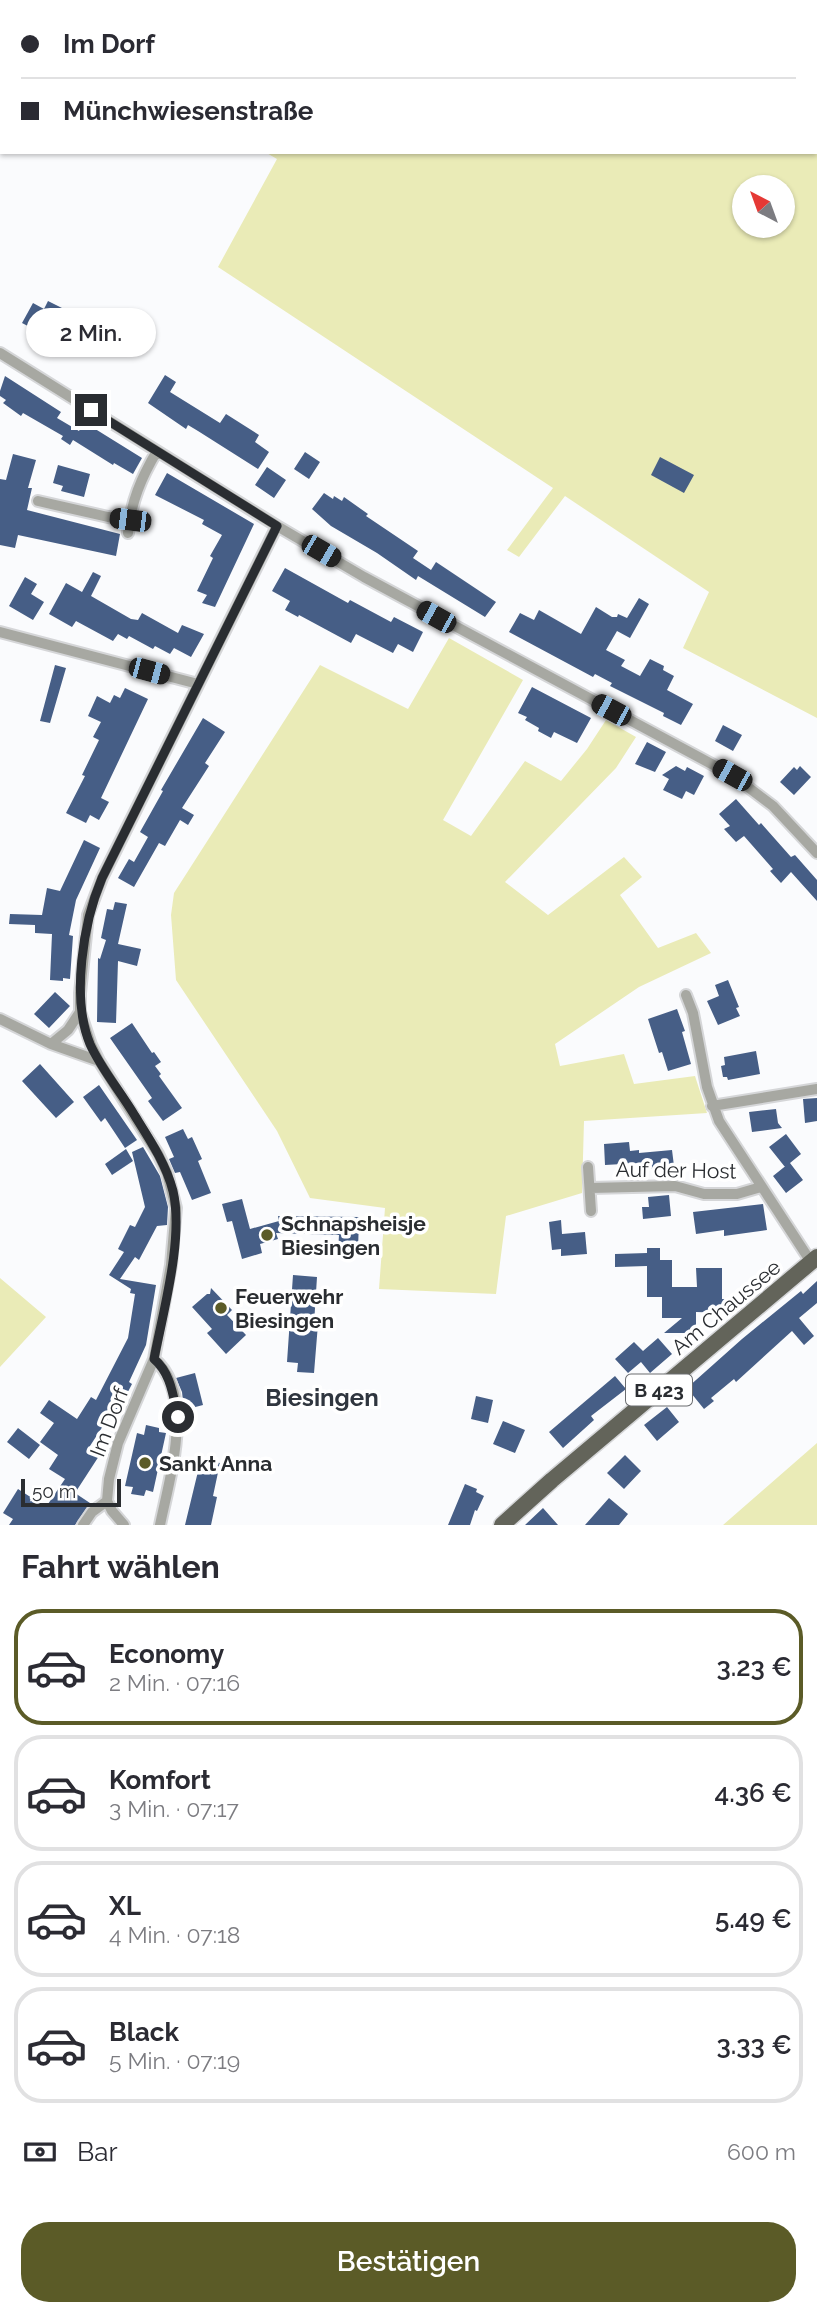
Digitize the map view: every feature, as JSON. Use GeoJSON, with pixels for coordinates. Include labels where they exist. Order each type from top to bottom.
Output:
{"type":"FeatureCollection","features":[{"type":"Feature","properties":{"kind":"main road","name":"Am Chaussee"},"geometry":{"type":"LineString","coordinates":[[502,1525],[814,1260]]}},
{"type":"Feature","properties":{"kind":"street"},"geometry":{"type":"LineString","coordinates":[[0,353],[277,526],[485,644],[732,775],[773,806],[817,853]]}},
{"type":"Feature","properties":{"kind":"street"},"geometry":{"type":"LineString","coordinates":[[128,533],[137,488],[157,451]]}},
{"type":"Feature","properties":{"kind":"street"},"geometry":{"type":"LineString","coordinates":[[38,500],[130,520]]}},
{"type":"Feature","properties":{"kind":"street","name":"Im Dorf"},"geometry":{"type":"LineString","coordinates":[[107,1500],[108,1479],[118,1443],[154,1359],[172,1265],[176,1208],[167,1173],[158,1154],[91,1045],[80,1012],[85,939],[94,897],[277,526]]}},
{"type":"Feature","properties":{"kind":"street"},"geometry":{"type":"LineString","coordinates":[[0,632],[198,684]]}},
{"type":"Feature","properties":{"kind":"street"},"geometry":{"type":"LineString","coordinates":[[686,995],[693,1013],[712,1106],[719,1121],[761,1187],[814,1260]]}},
{"type":"Feature","properties":{"kind":"street"},"geometry":{"type":"LineString","coordinates":[[51,1044],[68,1030],[80,1012]]}},
{"type":"Feature","properties":{"kind":"street"},"geometry":{"type":"LineString","coordinates":[[0,1019],[51,1044],[99,1061]]}},
{"type":"Feature","properties":{"kind":"street"},"geometry":{"type":"LineString","coordinates":[[712,1106],[817,1089]]}},
{"type":"Feature","properties":{"kind":"street","name":"Auf der Host"},"geometry":{"type":"LineString","coordinates":[[587,1167],[592,1211]]}},
{"type":"Feature","properties":{"kind":"street","name":"Auf der Host"},"geometry":{"type":"LineString","coordinates":[[590,1188],[675,1186],[704,1194],[737,1194],[761,1187]]}},
{"type":"Feature","properties":{"kind":"street"},"geometry":{"type":"LineString","coordinates":[[154,1359],[168,1377],[178,1417],[177,1439],[160,1525]]}},
{"type":"Feature","properties":{"kind":"street"},"geometry":{"type":"LineString","coordinates":[[83,1525],[92,1512],[107,1500],[124,1525]]}},
{"type":"Feature","properties":{"kind":"green space"},"geometry":{"type":"Polygon","coordinates":[[[268,154],[817,154],[817,718],[683,648],[709,592],[565,496],[519,557],[507,550],[553,488],[218,267],[277,159],[268,154]]]}},
{"type":"Feature","properties":{"kind":"green space"},"geometry":{"type":"Polygon","coordinates":[[[449,638],[523,680],[443,820],[471,836],[525,761],[561,781],[606,720],[636,737],[616,768],[505,882],[548,915],[624,857],[642,877],[620,895],[658,948],[696,933],[711,953],[639,987],[555,1044],[560,1066],[624,1054],[634,1084],[695,1076],[707,1113],[584,1121],[582,1193],[506,1216],[496,1294],[379,1289],[385,1208],[310,1198],[277,1131],[176,980],[171,915],[174,893],[320,665],[408,709],[449,638]]]}},
{"type":"Feature","properties":{"kind":"green space"},"geometry":{"type":"Polygon","coordinates":[[[0,1278],[46,1317],[0,1367],[0,1278]]]}},
{"type":"Feature","properties":{"kind":"green space"},"geometry":{"type":"Polygon","coordinates":[[[817,1443],[817,1525],[723,1525],[817,1443]]]}},
{"type":"Feature","properties":{"kind":"building"},"geometry":{"type":"Polygon","coordinates":[[[48,301],[62,308],[58,315],[65,319],[63,323],[85,335],[73,357],[51,346],[55,340],[22,323],[33,303],[44,309],[48,301]]]}},
{"type":"Feature","properties":{"kind":"building"},"geometry":{"type":"Polygon","coordinates":[[[165,375],[176,382],[170,392],[220,423],[226,414],[259,435],[255,442],[269,452],[258,469],[188,425],[186,429],[148,403],[165,375]]]}},
{"type":"Feature","properties":{"kind":"building"},"geometry":{"type":"Polygon","coordinates":[[[5,376],[61,412],[57,418],[79,431],[84,422],[142,458],[133,474],[73,440],[70,445],[61,439],[63,436],[23,413],[21,416],[3,403],[6,400],[0,396],[0,391],[5,376]]]}},
{"type":"Feature","properties":{"kind":"building"},"geometry":{"type":"Polygon","coordinates":[[[305,452],[320,462],[309,479],[294,469],[305,452]]]}},
{"type":"Feature","properties":{"kind":"building"},"geometry":{"type":"Polygon","coordinates":[[[13,454],[36,460],[28,488],[32,488],[27,510],[120,534],[116,556],[18,535],[15,548],[0,545],[0,479],[6,480],[13,454]]]}},
{"type":"Feature","properties":{"kind":"building"},"geometry":{"type":"Polygon","coordinates":[[[660,457],[694,475],[684,493],[651,475],[660,457]]]}},
{"type":"Feature","properties":{"kind":"building"},"geometry":{"type":"Polygon","coordinates":[[[58,465],[90,474],[84,497],[61,491],[63,486],[53,483],[58,465]]]}},
{"type":"Feature","properties":{"kind":"building"},"geometry":{"type":"Polygon","coordinates":[[[267,467],[286,480],[274,498],[255,485],[267,467]]]}},
{"type":"Feature","properties":{"kind":"building"},"geometry":{"type":"Polygon","coordinates":[[[167,473],[254,524],[215,607],[202,603],[207,595],[197,591],[213,558],[210,556],[222,535],[202,524],[204,520],[155,495],[167,473]]]}},
{"type":"Feature","properties":{"kind":"building"},"geometry":{"type":"Polygon","coordinates":[[[324,493],[342,501],[344,497],[368,514],[366,516],[418,551],[413,558],[431,570],[436,562],[496,602],[485,617],[418,576],[416,580],[331,526],[312,509],[324,493]]]}},
{"type":"Feature","properties":{"kind":"building"},"geometry":{"type":"Polygon","coordinates":[[[285,568],[348,603],[350,600],[391,622],[394,617],[423,632],[413,652],[398,644],[393,653],[356,634],[351,643],[285,610],[290,601],[272,591],[285,568]]]}},
{"type":"Feature","properties":{"kind":"building"},"geometry":{"type":"Polygon","coordinates":[[[93,572],[101,576],[91,596],[131,619],[138,620],[142,613],[178,633],[182,625],[204,634],[191,657],[174,648],[170,654],[155,646],[153,649],[129,636],[127,639],[118,634],[113,641],[76,621],[72,627],[49,614],[66,583],[82,592],[93,572]]]}},
{"type":"Feature","properties":{"kind":"building"},"geometry":{"type":"Polygon","coordinates":[[[25,577],[37,584],[31,594],[44,602],[33,620],[9,606],[25,577]]]}},
{"type":"Feature","properties":{"kind":"building"},"geometry":{"type":"Polygon","coordinates":[[[639,598],[649,604],[630,638],[617,631],[606,650],[625,660],[621,666],[640,676],[650,659],[664,666],[663,670],[674,676],[667,690],[693,704],[681,725],[663,716],[664,713],[610,686],[612,683],[595,674],[593,677],[509,632],[520,613],[534,620],[539,610],[581,634],[596,607],[612,617],[617,617],[618,614],[627,618],[639,598]]]}},
{"type":"Feature","properties":{"kind":"building"},"geometry":{"type":"Polygon","coordinates":[[[55,665],[66,668],[50,723],[40,721],[55,665]]]}},
{"type":"Feature","properties":{"kind":"building"},"geometry":{"type":"Polygon","coordinates":[[[532,687],[591,718],[577,743],[554,732],[551,738],[538,731],[539,728],[525,720],[527,717],[518,713],[532,687]]]}},
{"type":"Feature","properties":{"kind":"building"},"geometry":{"type":"Polygon","coordinates":[[[125,688],[148,699],[101,798],[109,802],[99,820],[90,815],[86,823],[66,813],[99,740],[93,737],[101,722],[88,716],[97,696],[110,703],[114,695],[120,698],[125,688]]]}},
{"type":"Feature","properties":{"kind":"building"},"geometry":{"type":"Polygon","coordinates":[[[203,718],[225,732],[205,763],[209,766],[182,808],[194,815],[188,825],[180,820],[165,846],[159,843],[134,887],[118,878],[129,859],[134,862],[148,837],[140,832],[203,718]]]}},
{"type":"Feature","properties":{"kind":"building"},"geometry":{"type":"Polygon","coordinates":[[[723,725],[742,735],[733,751],[715,741],[723,725]]]}},
{"type":"Feature","properties":{"kind":"building"},"geometry":{"type":"Polygon","coordinates":[[[647,742],[666,752],[655,772],[635,764],[647,742]]]}},
{"type":"Feature","properties":{"kind":"building"},"geometry":{"type":"Polygon","coordinates":[[[676,766],[685,771],[687,767],[704,776],[694,795],[686,791],[682,799],[663,790],[669,779],[662,775],[676,766]]]}},
{"type":"Feature","properties":{"kind":"building"},"geometry":{"type":"Polygon","coordinates":[[[800,766],[811,777],[794,795],[780,782],[794,767],[797,770],[800,766]]]}},
{"type":"Feature","properties":{"kind":"building"},"geometry":{"type":"Polygon","coordinates":[[[736,799],[791,857],[795,855],[817,880],[817,901],[791,872],[781,883],[770,871],[773,869],[744,836],[736,842],[724,829],[730,826],[719,814],[736,799]]]}},
{"type":"Feature","properties":{"kind":"building"},"geometry":{"type":"Polygon","coordinates":[[[84,840],[100,848],[76,900],[69,935],[73,936],[70,979],[50,980],[52,934],[35,933],[35,925],[9,924],[10,914],[42,915],[47,888],[60,891],[84,840]]]}},
{"type":"Feature","properties":{"kind":"building"},"geometry":{"type":"Polygon","coordinates":[[[115,902],[127,904],[118,944],[141,949],[137,966],[118,961],[116,1023],[97,1022],[98,958],[100,959],[106,940],[101,938],[107,909],[113,910],[115,902]]]}},
{"type":"Feature","properties":{"kind":"building"},"geometry":{"type":"Polygon","coordinates":[[[728,980],[740,1016],[718,1025],[707,1001],[719,996],[715,985],[728,980]]]}},
{"type":"Feature","properties":{"kind":"building"},"geometry":{"type":"Polygon","coordinates":[[[55,992],[70,1006],[49,1028],[34,1014],[55,992]]]}},
{"type":"Feature","properties":{"kind":"building"},"geometry":{"type":"Polygon","coordinates":[[[677,1009],[685,1031],[682,1032],[691,1064],[668,1071],[648,1019],[677,1009]]]}},
{"type":"Feature","properties":{"kind":"building"},"geometry":{"type":"Polygon","coordinates":[[[132,1023],[161,1062],[155,1066],[161,1074],[159,1076],[182,1108],[163,1121],[148,1101],[152,1098],[110,1038],[132,1023]]]}},
{"type":"Feature","properties":{"kind":"building"},"geometry":{"type":"Polygon","coordinates":[[[756,1051],[760,1074],[728,1080],[723,1077],[721,1066],[725,1065],[724,1057],[756,1051]]]}},
{"type":"Feature","properties":{"kind":"building"},"geometry":{"type":"Polygon","coordinates":[[[40,1064],[74,1102],[56,1118],[22,1081],[40,1064]]]}},
{"type":"Feature","properties":{"kind":"building"},"geometry":{"type":"Polygon","coordinates":[[[99,1085],[137,1140],[125,1148],[105,1118],[101,1122],[83,1097],[99,1085]]]}},
{"type":"Feature","properties":{"kind":"building"},"geometry":{"type":"Polygon","coordinates":[[[817,1098],[817,1121],[805,1123],[803,1099],[817,1098]]]}},
{"type":"Feature","properties":{"kind":"building"},"geometry":{"type":"Polygon","coordinates":[[[776,1109],[778,1123],[782,1128],[752,1132],[749,1112],[776,1109]]]}},
{"type":"Feature","properties":{"kind":"building"},"geometry":{"type":"Polygon","coordinates":[[[183,1129],[188,1139],[192,1137],[202,1159],[198,1161],[211,1193],[192,1200],[180,1172],[175,1173],[169,1159],[174,1157],[165,1137],[183,1129]]]}},
{"type":"Feature","properties":{"kind":"building"},"geometry":{"type":"Polygon","coordinates":[[[786,1134],[801,1154],[790,1163],[803,1180],[786,1193],[773,1176],[785,1167],[769,1147],[786,1134]]]}},
{"type":"Feature","properties":{"kind":"building"},"geometry":{"type":"Polygon","coordinates":[[[629,1142],[630,1151],[639,1150],[639,1153],[672,1150],[674,1166],[641,1170],[640,1163],[605,1165],[604,1144],[629,1142]]]}},
{"type":"Feature","properties":{"kind":"building"},"geometry":{"type":"Polygon","coordinates":[[[143,1147],[160,1176],[168,1207],[167,1225],[157,1226],[139,1260],[135,1257],[120,1279],[156,1285],[146,1345],[129,1382],[132,1384],[118,1411],[114,1409],[88,1449],[99,1456],[75,1493],[90,1503],[75,1525],[9,1525],[13,1519],[3,1513],[18,1489],[46,1507],[65,1479],[49,1469],[58,1455],[40,1442],[54,1423],[40,1413],[49,1400],[77,1419],[91,1397],[96,1400],[128,1338],[135,1294],[130,1293],[131,1289],[109,1275],[124,1252],[118,1249],[130,1225],[135,1227],[145,1207],[132,1152],[143,1147]]]}},
{"type":"Feature","properties":{"kind":"building"},"geometry":{"type":"Polygon","coordinates":[[[126,1149],[133,1161],[112,1175],[105,1164],[126,1149]]]}},
{"type":"Feature","properties":{"kind":"building"},"geometry":{"type":"Polygon","coordinates":[[[669,1195],[671,1216],[643,1219],[642,1207],[649,1207],[648,1197],[669,1195]]]}},
{"type":"Feature","properties":{"kind":"building"},"geometry":{"type":"Polygon","coordinates":[[[242,1199],[250,1229],[279,1221],[278,1216],[359,1217],[358,1251],[338,1251],[339,1235],[276,1233],[278,1239],[260,1244],[262,1253],[242,1259],[232,1221],[227,1222],[222,1204],[242,1199]]]}},
{"type":"Feature","properties":{"kind":"building"},"geometry":{"type":"Polygon","coordinates":[[[763,1204],[767,1230],[724,1236],[724,1230],[696,1234],[693,1212],[763,1204]]]}},
{"type":"Feature","properties":{"kind":"building"},"geometry":{"type":"Polygon","coordinates":[[[561,1220],[562,1234],[585,1232],[587,1254],[561,1256],[561,1249],[552,1250],[549,1222],[561,1220]]]}},
{"type":"Feature","properties":{"kind":"building"},"geometry":{"type":"Polygon","coordinates":[[[647,1248],[660,1248],[660,1260],[672,1260],[672,1287],[697,1287],[696,1268],[722,1268],[722,1299],[729,1299],[728,1313],[696,1312],[696,1333],[664,1333],[682,1318],[662,1318],[662,1297],[647,1297],[647,1266],[615,1267],[615,1254],[647,1253],[647,1248]]]}},
{"type":"Feature","properties":{"kind":"building"},"geometry":{"type":"Polygon","coordinates":[[[293,1275],[317,1277],[314,1324],[318,1324],[314,1373],[297,1372],[298,1363],[287,1362],[293,1275]]]}},
{"type":"Feature","properties":{"kind":"building"},"geometry":{"type":"Polygon","coordinates":[[[817,1281],[817,1303],[799,1318],[814,1336],[804,1345],[792,1331],[736,1382],[734,1379],[711,1398],[714,1401],[704,1409],[687,1388],[742,1339],[817,1281]]]}},
{"type":"Feature","properties":{"kind":"building"},"geometry":{"type":"Polygon","coordinates":[[[211,1288],[232,1310],[227,1315],[246,1335],[226,1354],[207,1333],[212,1329],[192,1307],[210,1294],[211,1288]]]}},
{"type":"Feature","properties":{"kind":"building"},"geometry":{"type":"Polygon","coordinates":[[[658,1338],[672,1354],[650,1373],[641,1362],[628,1373],[615,1359],[634,1342],[643,1351],[658,1338]]]}},
{"type":"Feature","properties":{"kind":"building"},"geometry":{"type":"Polygon","coordinates":[[[195,1373],[203,1405],[184,1410],[182,1392],[176,1378],[195,1373]]]}},
{"type":"Feature","properties":{"kind":"building"},"geometry":{"type":"Polygon","coordinates":[[[615,1376],[626,1389],[591,1416],[594,1420],[563,1448],[549,1432],[615,1376]]]}},
{"type":"Feature","properties":{"kind":"building"},"geometry":{"type":"Polygon","coordinates":[[[476,1396],[493,1400],[488,1423],[471,1419],[476,1396]]]}},
{"type":"Feature","properties":{"kind":"building"},"geometry":{"type":"Polygon","coordinates":[[[667,1407],[679,1422],[657,1441],[644,1425],[667,1407]]]}},
{"type":"Feature","properties":{"kind":"building"},"geometry":{"type":"Polygon","coordinates":[[[503,1421],[525,1430],[515,1453],[493,1444],[503,1421]]]}},
{"type":"Feature","properties":{"kind":"building","name":"Sankt Anna"},"geometry":{"type":"Polygon","coordinates":[[[146,1425],[166,1433],[153,1492],[146,1490],[144,1496],[131,1494],[133,1487],[125,1486],[137,1433],[144,1435],[146,1425]]]}},
{"type":"Feature","properties":{"kind":"building"},"geometry":{"type":"Polygon","coordinates":[[[18,1428],[40,1445],[29,1459],[7,1442],[18,1428]]]}},
{"type":"Feature","properties":{"kind":"building"},"geometry":{"type":"Polygon","coordinates":[[[625,1455],[641,1471],[624,1489],[607,1473],[625,1455]]]}},
{"type":"Feature","properties":{"kind":"building"},"geometry":{"type":"Polygon","coordinates":[[[201,1459],[220,1463],[213,1496],[217,1497],[211,1525],[185,1525],[201,1459]]]}},
{"type":"Feature","properties":{"kind":"building"},"geometry":{"type":"Polygon","coordinates":[[[465,1484],[477,1489],[476,1492],[484,1496],[470,1525],[448,1525],[465,1484]]]}},
{"type":"Feature","properties":{"kind":"building"},"geometry":{"type":"Polygon","coordinates":[[[609,1498],[628,1514],[619,1525],[585,1525],[609,1498]]]}},
{"type":"Feature","properties":{"kind":"building"},"geometry":{"type":"Polygon","coordinates":[[[543,1508],[558,1525],[525,1525],[543,1508]]]}},
{"type":"Feature","properties":{"kind":"place","name":"Schnapsheisje Biesingen"},"geometry":{"type":"Point","coordinates":[267,1235]}},
{"type":"Feature","properties":{"kind":"place","name":"Feuerwehr Biesingen"},"geometry":{"type":"Point","coordinates":[221,1308]}},
{"type":"Feature","properties":{"kind":"place","name":"Sankt Anna"},"geometry":{"type":"Point","coordinates":[145,1463]}},
{"type":"Feature","properties":{"kind":"district","name":"Biesingen"},"geometry":{"type":"Point","coordinates":[322,1397]}},
{"type":"Feature","properties":{"kind":"route"},"geometry":{"type":"LineString","coordinates":[[91,410],[277,526],[102,878],[88,915],[85,939],[80,993],[80,1012],[84,1027],[99,1061],[158,1154],[173,1191],[176,1228],[172,1265],[154,1359],[168,1377],[178,1417]]}}]}
